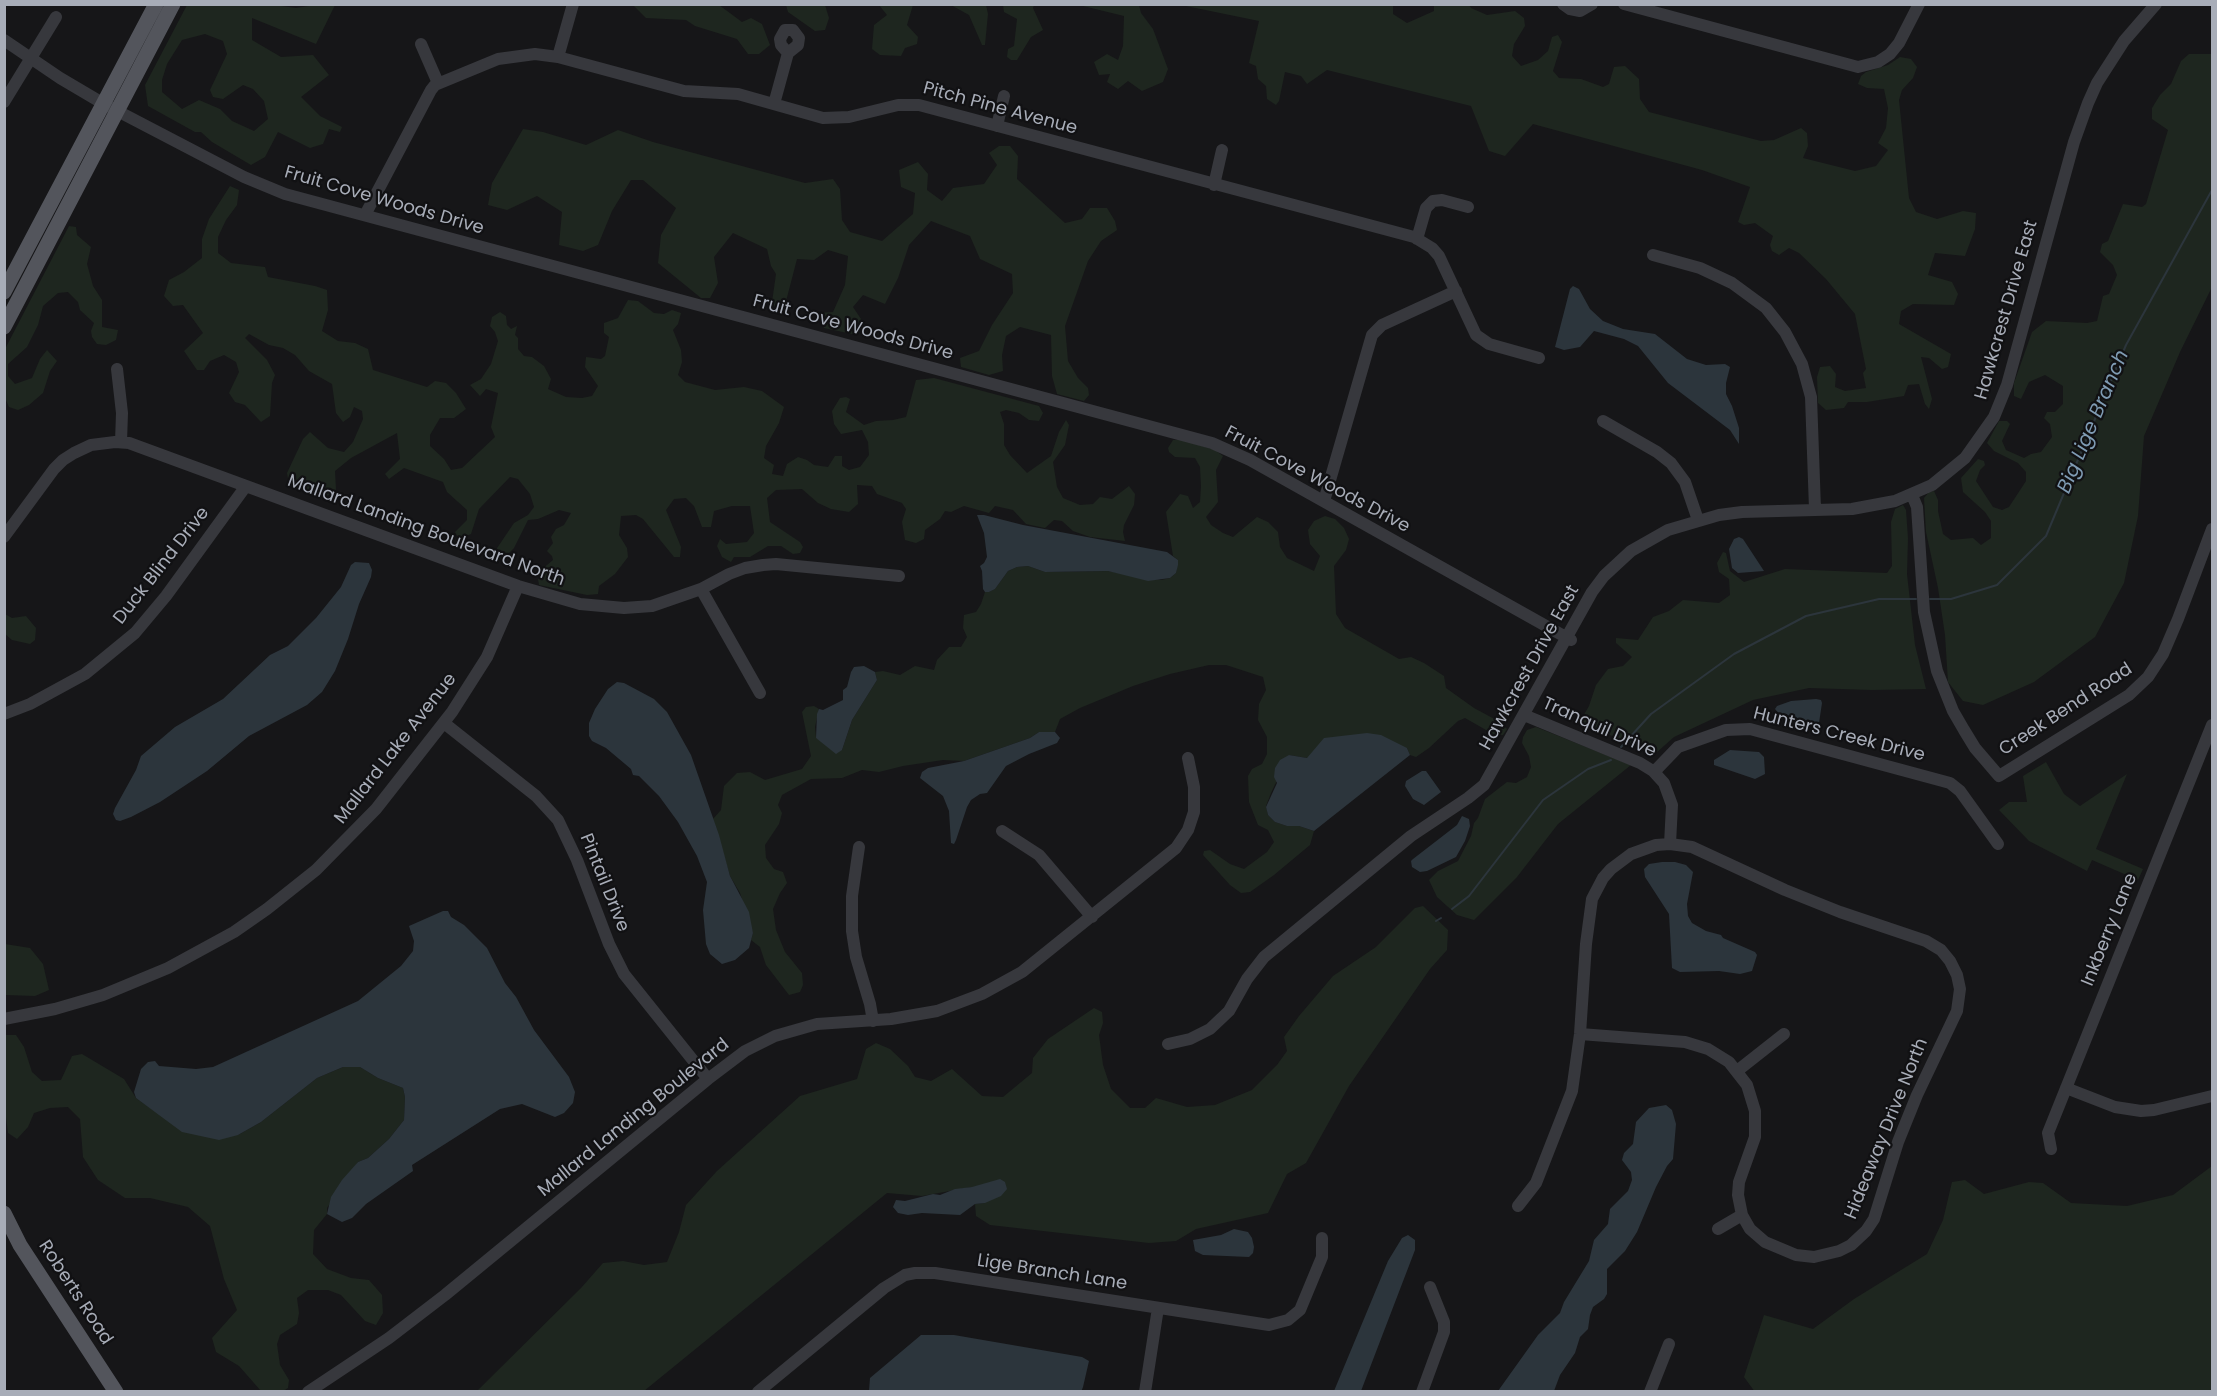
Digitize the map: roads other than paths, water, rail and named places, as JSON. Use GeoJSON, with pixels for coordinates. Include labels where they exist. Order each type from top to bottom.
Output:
{"type":"FeatureCollection","features":[{"type":"Feature","properties":{"kind":"main road"},"geometry":{"type":"LineString","coordinates":[[4,327],[111,107],[156,4]]}},
{"type":"Feature","properties":{"kind":"main road"},"geometry":{"type":"LineString","coordinates":[[4,292],[111,107],[174,4]]}},
{"type":"Feature","properties":{"kind":"main road","name":"Roberts Road"},"geometry":{"type":"LineString","coordinates":[[4,1213],[20,1245],[117,1392]]}},
{"type":"Feature","properties":{"kind":"street"},"geometry":{"type":"LineString","coordinates":[[558,57],[573,4]]}},
{"type":"Feature","properties":{"kind":"street"},"geometry":{"type":"LineString","coordinates":[[1567,7],[1580,11],[1592,4]]}},
{"type":"Feature","properties":{"kind":"street"},"geometry":{"type":"LineString","coordinates":[[1624,4],[1858,67],[1878,62],[1890,54],[1899,43],[1919,4]]}},
{"type":"Feature","properties":{"kind":"street","name":"Hawkcrest Drive East"},"geometry":{"type":"LineString","coordinates":[[1168,1044],[1190,1039],[1210,1029],[1229,1011],[1247,979],[1264,957],[1411,836],[1479,791],[1490,778],[1592,592],[1617,563],[1657,535],[1698,520],[1742,512],[1852,509],[1877,506],[1912,495],[1932,485],[1955,468],[1976,446],[1994,417],[2007,385],[2074,142],[2088,103],[2097,83],[2124,40],[2156,4]]}},
{"type":"Feature","properties":{"kind":"street"},"geometry":{"type":"LineString","coordinates":[[4,102],[56,17]]}},
{"type":"Feature","properties":{"kind":"street","name":"Fruit Cove Woods Drive"},"geometry":{"type":"LineString","coordinates":[[4,40],[30,59],[111,107],[267,187],[307,200],[1212,443],[1250,460],[1568,638]]}},
{"type":"Feature","properties":{"kind":"street"},"geometry":{"type":"LineString","coordinates":[[365,215],[430,90],[438,83],[421,44]]}},
{"type":"Feature","properties":{"kind":"street"},"geometry":{"type":"LineString","coordinates":[[774,104],[788,53]]}},
{"type":"Feature","properties":{"kind":"street","name":"Pitch Pine Avenue"},"geometry":{"type":"LineString","coordinates":[[438,83],[508,56],[535,54],[558,57],[684,91],[738,94],[823,118],[849,117],[888,106],[909,104],[928,108],[1417,238],[1439,256],[1472,328],[1482,340],[1539,358]]}},
{"type":"Feature","properties":{"kind":"street"},"geometry":{"type":"LineString","coordinates":[[997,126],[1004,96]]}},
{"type":"Feature","properties":{"kind":"street"},"geometry":{"type":"LineString","coordinates":[[1214,185],[1222,150]]}},
{"type":"Feature","properties":{"kind":"street"},"geometry":{"type":"LineString","coordinates":[[1417,238],[1426,208],[1433,201],[1442,200],[1468,207]]}},
{"type":"Feature","properties":{"kind":"street"},"geometry":{"type":"LineString","coordinates":[[1653,255],[1700,268],[1732,283],[1766,308],[1785,332],[1802,364],[1811,397],[1815,509]]}},
{"type":"Feature","properties":{"kind":"street"},"geometry":{"type":"LineString","coordinates":[[1324,501],[1372,335],[1382,325],[1456,291]]}},
{"type":"Feature","properties":{"kind":"street"},"geometry":{"type":"LineString","coordinates":[[4,537],[63,460],[91,445],[121,442],[122,413],[117,369]]}},
{"type":"Feature","properties":{"kind":"street"},"geometry":{"type":"LineString","coordinates":[[1603,421],[1671,462],[1685,482],[1698,520]]}},
{"type":"Feature","properties":{"kind":"street","name":"Mallard Landing Boulevard North"},"geometry":{"type":"LineString","coordinates":[[121,442],[518,586],[580,604],[624,608],[666,602],[701,589],[745,568],[776,564],[899,576]]}},
{"type":"Feature","properties":{"kind":"street","name":"Duck Blind Drive"},"geometry":{"type":"LineString","coordinates":[[4,714],[30,704],[85,674],[135,633],[166,596],[246,486]]}},
{"type":"Feature","properties":{"kind":"street","name":"Creek Bend Road"},"geometry":{"type":"LineString","coordinates":[[1912,495],[1917,507],[1924,612],[1937,671],[1953,711],[1964,730],[1975,748],[1998,776],[2129,694],[2148,677],[2163,654],[2209,543],[2212,528]]}},
{"type":"Feature","properties":{"kind":"street","name":"Mallard Lake Avenue"},"geometry":{"type":"LineString","coordinates":[[4,1019],[68,1006],[137,981],[199,952],[267,909],[316,870],[376,809],[444,723],[487,657],[518,586]]}},
{"type":"Feature","properties":{"kind":"street"},"geometry":{"type":"LineString","coordinates":[[701,589],[760,693]]}},
{"type":"Feature","properties":{"kind":"street","name":"Tranquil Drive"},"geometry":{"type":"LineString","coordinates":[[1524,715],[1640,763],[1654,772],[1668,790],[1672,804],[1670,844]]}},
{"type":"Feature","properties":{"kind":"street","name":"Pintail Drive"},"geometry":{"type":"LineString","coordinates":[[444,723],[536,796],[556,818],[568,840],[609,944],[624,974],[708,1078]]}},
{"type":"Feature","properties":{"kind":"street","name":"Inkberry Lane"},"geometry":{"type":"LineString","coordinates":[[2051,1149],[2048,1132],[2212,725]]}},
{"type":"Feature","properties":{"kind":"street","name":"Hunters Creek Drive"},"geometry":{"type":"LineString","coordinates":[[1654,772],[1678,747],[1726,730],[1750,729],[1950,783],[1960,791],[1998,844]]}},
{"type":"Feature","properties":{"kind":"street","name":"Mallard Landing Boulevard"},"geometry":{"type":"LineString","coordinates":[[308,1392],[389,1338],[438,1301],[708,1078],[746,1051],[776,1036],[816,1024],[873,1021],[937,1011],[982,994],[1022,972],[1168,856],[1182,839],[1192,820],[1195,800],[1188,758]]}},
{"type":"Feature","properties":{"kind":"street"},"geometry":{"type":"LineString","coordinates":[[1002,831],[1039,855],[1092,917]]}},
{"type":"Feature","properties":{"kind":"street"},"geometry":{"type":"LineString","coordinates":[[1518,1206],[1536,1183],[1567,1106],[1576,1071],[1589,912],[1597,887],[1611,868],[1631,854],[1643,848],[1670,844]]}},
{"type":"Feature","properties":{"kind":"street","name":"Hideaway Drive North"},"geometry":{"type":"LineString","coordinates":[[1670,844],[1702,851],[1785,890],[1840,912],[1926,941],[1946,956],[1959,982],[1960,996],[1957,1011],[1917,1095],[1898,1142],[1874,1219],[1862,1236],[1839,1251],[1825,1256],[1803,1256],[1780,1249],[1758,1237],[1742,1215]]}},
{"type":"Feature","properties":{"kind":"street"},"geometry":{"type":"LineString","coordinates":[[859,846],[852,896],[852,931],[856,957],[873,1021]]}},
{"type":"Feature","properties":{"kind":"street"},"geometry":{"type":"LineString","coordinates":[[1580,1034],[1697,1044],[1719,1055],[1737,1071],[1751,1096],[1756,1124],[1751,1150],[1739,1182],[1738,1195],[1742,1215],[1718,1229]]}},
{"type":"Feature","properties":{"kind":"street"},"geometry":{"type":"LineString","coordinates":[[1737,1071],[1784,1034]]}},
{"type":"Feature","properties":{"kind":"street"},"geometry":{"type":"LineString","coordinates":[[2066,1088],[2115,1107],[2140,1111],[2154,1110],[2212,1096]]}},
{"type":"Feature","properties":{"kind":"street","name":"Lige Branch Lane"},"geometry":{"type":"LineString","coordinates":[[758,1392],[885,1288],[905,1275],[935,1273],[1263,1324],[1281,1323],[1300,1310],[1306,1299],[1322,1257],[1322,1238]]}},
{"type":"Feature","properties":{"kind":"street"},"geometry":{"type":"LineString","coordinates":[[1422,1392],[1444,1332],[1444,1322],[1430,1287]]}},
{"type":"Feature","properties":{"kind":"street"},"geometry":{"type":"LineString","coordinates":[[1145,1392],[1158,1308]]}},
{"type":"Feature","properties":{"kind":"street"},"geometry":{"type":"LineString","coordinates":[[1650,1392],[1669,1344]]}},
{"type":"Feature","properties":{"kind":"waterway","name":"Big Lige Branch"},"geometry":{"type":"LineString","coordinates":[[1930,599],[1951,599],[1997,585],[2046,536],[2126,345],[2212,190]]}},
{"type":"Feature","properties":{"kind":"waterway","name":"Big Lige Branch"},"geometry":{"type":"LineString","coordinates":[[1621,747],[1651,714],[1734,654],[1806,616],[1879,599],[1916,599]]}},
{"type":"Feature","properties":{"kind":"waterway","name":"Big Lige Branch"},"geometry":{"type":"LineString","coordinates":[[1452,909],[1469,896],[1543,800],[1588,769],[1611,760]]}},
{"type":"Feature","properties":{"kind":"waterway","name":"Big Lige Branch"},"geometry":{"type":"LineString","coordinates":[[1436,921],[1441,918]]}}]}
